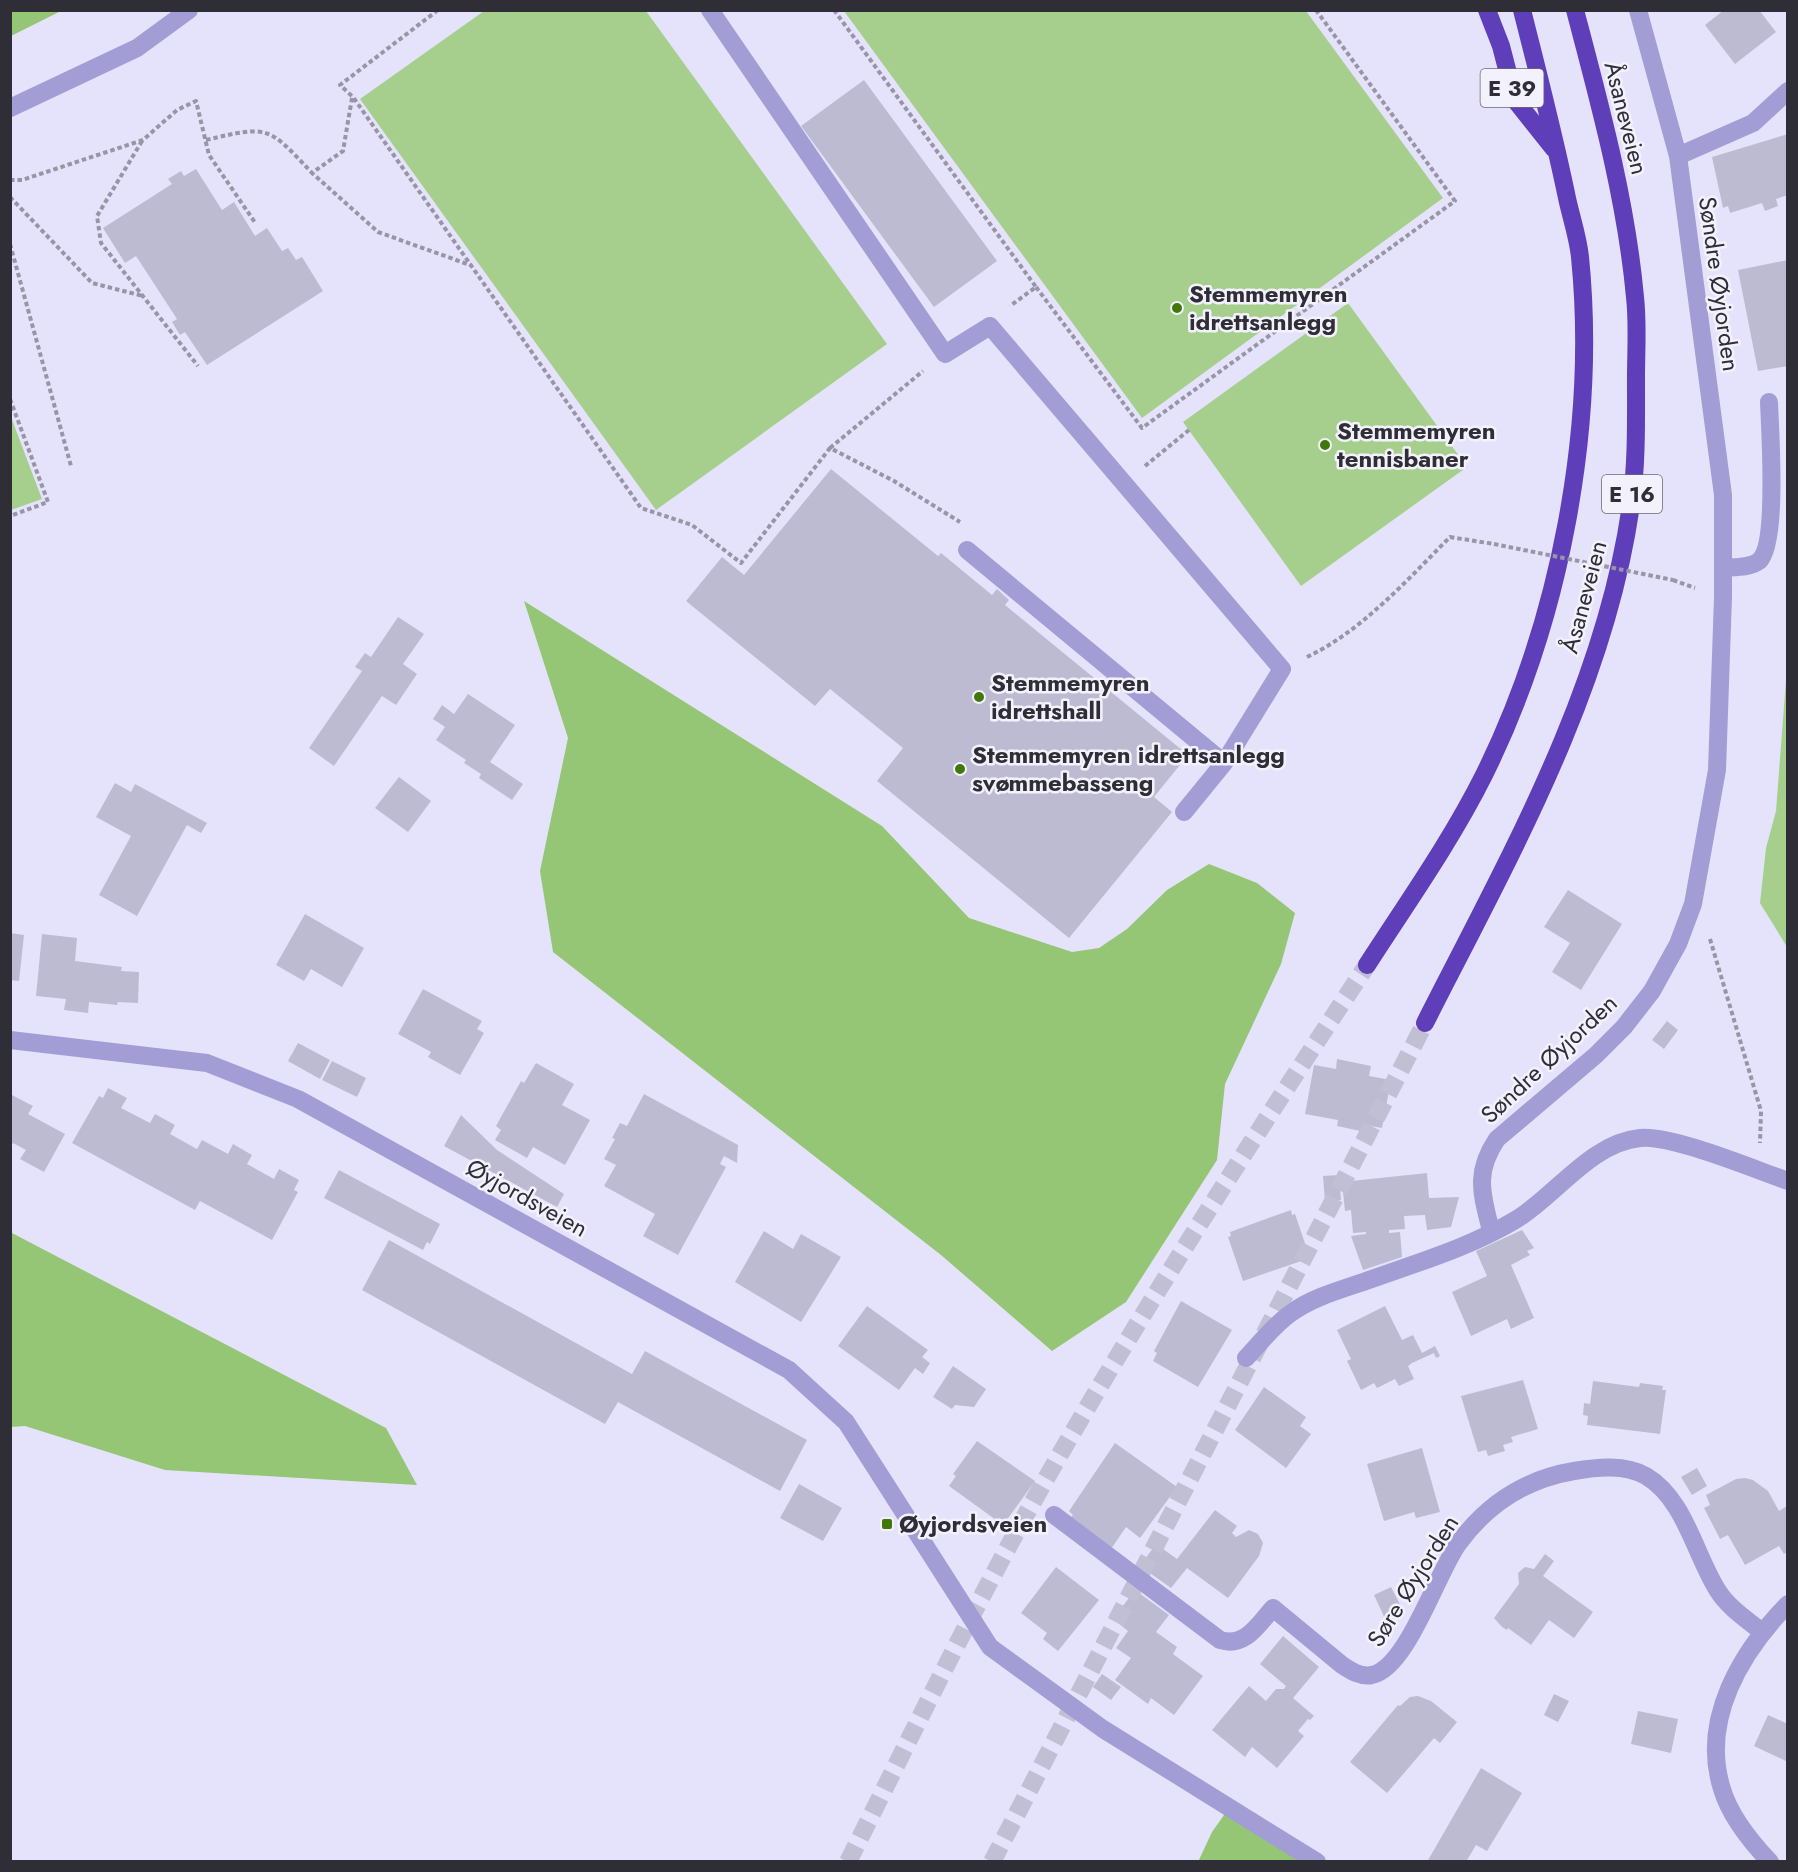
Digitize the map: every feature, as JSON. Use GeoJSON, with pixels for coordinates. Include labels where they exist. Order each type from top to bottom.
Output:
{"type":"FeatureCollection","features":[{"type":"Feature","properties":{"kind":"highway","name":"E 39"},"geometry":{"type":"LineString","coordinates":[[1487,10],[1501,46],[1515,100],[1559,155]]}},
{"type":"Feature","properties":{"kind":"highway","name":"Åsaneveien"},"geometry":{"type":"LineString","coordinates":[[1367,965],[1435,860],[1484,775],[1521,688],[1557,569],[1575,471],[1584,363],[1580,256],[1559,155],[1522,10]]}},
{"type":"Feature","properties":{"kind":"highway","name":"Åsaneveien"},"geometry":{"type":"LineString","coordinates":[[1425,1023],[1536,805],[1579,700],[1618,574],[1631,504],[1636,439],[1636,299],[1616,169],[1575,10]]}},
{"type":"Feature","properties":{"kind":"street"},"geometry":{"type":"LineString","coordinates":[[10,108],[137,48],[189,10]]}},
{"type":"Feature","properties":{"kind":"street"},"geometry":{"type":"LineString","coordinates":[[710,10],[945,354],[990,326],[1282,669],[1224,763],[1184,812]]}},
{"type":"Feature","properties":{"kind":"street","name":"Søndre Øyjorden"},"geometry":{"type":"LineString","coordinates":[[1491,1231],[1481,1190],[1485,1156],[1497,1139],[1596,1055],[1624,1027],[1652,991],[1678,944],[1693,904],[1717,770],[1723,495],[1678,156],[1638,10]]}},
{"type":"Feature","properties":{"kind":"street"},"geometry":{"type":"LineString","coordinates":[[1678,156],[1753,123],[1788,91]]}},
{"type":"Feature","properties":{"kind":"street"},"geometry":{"type":"LineString","coordinates":[[1723,568],[1748,566],[1759,561],[1764,553],[1771,518],[1769,402]]}},
{"type":"Feature","properties":{"kind":"street"},"geometry":{"type":"LineString","coordinates":[[967,550],[1224,763]]}},
{"type":"Feature","properties":{"kind":"street","name":"Øyjordsveien"},"geometry":{"type":"LineString","coordinates":[[10,1040],[207,1063],[298,1099],[789,1370],[846,1422],[990,1647],[1103,1729],[1317,1862]]}},
{"type":"Feature","properties":{"kind":"street"},"geometry":{"type":"LineString","coordinates":[[1246,1358],[1272,1330],[1305,1305],[1442,1254],[1491,1231],[1533,1208],[1594,1156],[1627,1140],[1644,1137],[1667,1140],[1788,1181]]}},
{"type":"Feature","properties":{"kind":"street","name":"Søre Øyjorden"},"geometry":{"type":"LineString","coordinates":[[1054,1515],[1220,1640],[1232,1643],[1246,1638],[1273,1608],[1342,1665],[1353,1672],[1371,1675],[1386,1668],[1403,1646],[1457,1545],[1487,1511],[1509,1494],[1559,1473],[1600,1468],[1629,1470],[1646,1476],[1676,1508],[1718,1592],[1731,1607],[1761,1631]]}},
{"type":"Feature","properties":{"kind":"street"},"geometry":{"type":"LineString","coordinates":[[1770,1862],[1729,1807],[1721,1788],[1717,1742],[1724,1700],[1735,1673],[1761,1631],[1788,1604]]}},
{"type":"Feature","properties":{"kind":"path"},"geometry":{"type":"LineString","coordinates":[[438,10],[340,85],[352,97],[641,508],[692,525],[741,563],[830,448],[945,354]]}},
{"type":"Feature","properties":{"kind":"path"},"geometry":{"type":"LineString","coordinates":[[834,10],[1142,428],[1455,201],[1316,10]]}},
{"type":"Feature","properties":{"kind":"path"},"geometry":{"type":"LineString","coordinates":[[312,173],[343,151],[352,97]]}},
{"type":"Feature","properties":{"kind":"path"},"geometry":{"type":"LineString","coordinates":[[198,366],[101,243],[97,216],[143,140],[177,110],[196,101],[209,155],[256,224]]}},
{"type":"Feature","properties":{"kind":"path"},"geometry":{"type":"LineString","coordinates":[[206,140],[260,130],[278,137],[312,173],[378,231],[470,265]]}},
{"type":"Feature","properties":{"kind":"path"},"geometry":{"type":"LineString","coordinates":[[10,180],[22,180],[143,140]]}},
{"type":"Feature","properties":{"kind":"path"},"geometry":{"type":"LineString","coordinates":[[10,197],[92,283],[143,297]]}},
{"type":"Feature","properties":{"kind":"path"},"geometry":{"type":"LineString","coordinates":[[10,244],[71,466]]}},
{"type":"Feature","properties":{"kind":"path"},"geometry":{"type":"LineString","coordinates":[[1003,311],[1036,287]]}},
{"type":"Feature","properties":{"kind":"path"},"geometry":{"type":"LineString","coordinates":[[10,399],[48,502],[10,516]]}},
{"type":"Feature","properties":{"kind":"path"},"geometry":{"type":"LineString","coordinates":[[1124,483],[1189,430]]}},
{"type":"Feature","properties":{"kind":"path"},"geometry":{"type":"LineString","coordinates":[[830,448],[894,480],[965,526],[967,550]]}},
{"type":"Feature","properties":{"kind":"path"},"geometry":{"type":"LineString","coordinates":[[1282,669],[1331,646],[1403,584],[1450,537],[1673,580]]}},
{"type":"Feature","properties":{"kind":"path"},"geometry":{"type":"LineString","coordinates":[[1709,936],[1761,1111],[1758,1171]]}},
{"type":"Feature","properties":{"kind":"green space"},"geometry":{"type":"Polygon","coordinates":[[[11,10],[61,11],[11,36],[11,10]]]}},
{"type":"Feature","properties":{"kind":"green space"},"geometry":{"type":"Polygon","coordinates":[[[484,11],[646,11],[887,344],[656,510],[360,99],[484,11]]]}},
{"type":"Feature","properties":{"kind":"green space","name":"Stemmemyren idrettsanlegg"},"geometry":{"type":"Polygon","coordinates":[[[844,11],[1306,11],[1443,198],[1142,418],[844,11]]]}},
{"type":"Feature","properties":{"kind":"green space","name":"Stemmemyren tennisbaner"},"geometry":{"type":"Polygon","coordinates":[[[1348,303],[1467,467],[1301,586],[1183,422],[1348,303]]]}},
{"type":"Feature","properties":{"kind":"green space"},"geometry":{"type":"Polygon","coordinates":[[[11,417],[42,499],[10,510],[11,417]]]}},
{"type":"Feature","properties":{"kind":"green space"},"geometry":{"type":"Polygon","coordinates":[[[524,601],[882,826],[969,918],[1072,952],[1099,948],[1127,929],[1167,890],[1209,864],[1257,883],[1295,913],[1281,964],[1225,1084],[1217,1160],[1126,1302],[1052,1351],[941,1255],[553,952],[540,871],[568,738],[524,601]]]}},
{"type":"Feature","properties":{"kind":"green space"},"geometry":{"type":"Polygon","coordinates":[[[1787,667],[1787,947],[1760,903],[1766,848],[1776,811],[1787,667]]]}},
{"type":"Feature","properties":{"kind":"green space"},"geometry":{"type":"Polygon","coordinates":[[[10,1232],[386,1428],[417,1485],[165,1470],[25,1426],[11,1427],[10,1232]]]}},
{"type":"Feature","properties":{"kind":"green space"},"geometry":{"type":"Polygon","coordinates":[[[1229,1808],[1323,1862],[1198,1862],[1212,1832],[1229,1808]]]}},
{"type":"Feature","properties":{"kind":"building"},"geometry":{"type":"Polygon","coordinates":[[[1724,10],[1759,10],[1776,32],[1735,64],[1705,25],[1724,10]]]}},
{"type":"Feature","properties":{"kind":"building"},"geometry":{"type":"Polygon","coordinates":[[[864,80],[997,261],[934,307],[801,126],[864,80]]]}},
{"type":"Feature","properties":{"kind":"building"},"geometry":{"type":"Polygon","coordinates":[[[1788,134],[1788,195],[1776,199],[1778,206],[1765,211],[1762,203],[1730,213],[1728,206],[1723,208],[1712,157],[1788,134]]]}},
{"type":"Feature","properties":{"kind":"building"},"geometry":{"type":"Polygon","coordinates":[[[196,169],[222,210],[234,202],[255,236],[267,228],[282,251],[288,248],[296,260],[302,257],[323,291],[207,365],[185,332],[180,335],[172,322],[177,319],[136,256],[125,263],[103,228],[172,184],[168,179],[181,171],[184,176],[196,169]]]}},
{"type":"Feature","properties":{"kind":"building"},"geometry":{"type":"Polygon","coordinates":[[[1788,260],[1788,366],[1758,371],[1738,270],[1788,260]]]}},
{"type":"Feature","properties":{"kind":"building","name":"Stemmemyren idrettshall"},"geometry":{"type":"Polygon","coordinates":[[[831,469],[938,556],[941,553],[992,595],[997,589],[1009,600],[1005,605],[1188,755],[1154,797],[1172,812],[1069,938],[877,781],[903,748],[830,689],[815,706],[686,601],[722,557],[744,575],[831,469]]]}},
{"type":"Feature","properties":{"kind":"building"},"geometry":{"type":"Polygon","coordinates":[[[398,617],[424,634],[403,664],[417,674],[396,705],[382,696],[334,766],[309,748],[362,671],[355,667],[365,653],[371,657],[398,617]]]}},
{"type":"Feature","properties":{"kind":"building"},"geometry":{"type":"Polygon","coordinates":[[[468,694],[515,725],[490,762],[523,784],[512,800],[479,778],[481,774],[464,763],[466,760],[436,740],[445,727],[433,719],[442,705],[454,714],[468,694]]]}},
{"type":"Feature","properties":{"kind":"building"},"geometry":{"type":"Polygon","coordinates":[[[399,777],[431,801],[408,832],[375,808],[399,777]]]}},
{"type":"Feature","properties":{"kind":"building"},"geometry":{"type":"Polygon","coordinates":[[[115,783],[131,792],[135,784],[207,823],[201,833],[187,825],[137,916],[99,895],[131,836],[96,817],[115,783]]]}},
{"type":"Feature","properties":{"kind":"building"},"geometry":{"type":"Polygon","coordinates":[[[1568,890],[1622,924],[1581,990],[1552,972],[1570,943],[1544,927],[1568,890]]]}},
{"type":"Feature","properties":{"kind":"building"},"geometry":{"type":"Polygon","coordinates":[[[305,914],[364,948],[342,987],[311,969],[304,981],[276,965],[305,914]]]}},
{"type":"Feature","properties":{"kind":"building"},"geometry":{"type":"Polygon","coordinates":[[[10,933],[24,935],[19,981],[10,980],[10,933]]]}},
{"type":"Feature","properties":{"kind":"building"},"geometry":{"type":"Polygon","coordinates":[[[42,934],[77,938],[75,961],[122,967],[121,971],[139,972],[138,1003],[118,1002],[117,1005],[89,1002],[88,1013],[64,1010],[66,999],[36,996],[42,934]]]}},
{"type":"Feature","properties":{"kind":"building"},"geometry":{"type":"Polygon","coordinates":[[[423,989],[482,1021],[477,1029],[484,1033],[460,1075],[428,1057],[431,1052],[398,1034],[423,989]]]}},
{"type":"Feature","properties":{"kind":"building"},"geometry":{"type":"Polygon","coordinates":[[[1667,1021],[1678,1030],[1664,1049],[1652,1040],[1667,1021]]]}},
{"type":"Feature","properties":{"kind":"building"},"geometry":{"type":"Polygon","coordinates":[[[298,1043],[330,1060],[320,1079],[288,1061],[298,1043]]]}},
{"type":"Feature","properties":{"kind":"building"},"geometry":{"type":"Polygon","coordinates":[[[1337,1059],[1371,1066],[1369,1076],[1391,1080],[1382,1128],[1366,1125],[1365,1132],[1337,1126],[1338,1120],[1305,1114],[1314,1065],[1336,1069],[1337,1059]]]}},
{"type":"Feature","properties":{"kind":"building"},"geometry":{"type":"Polygon","coordinates":[[[332,1061],[366,1078],[357,1097],[322,1080],[332,1061]]]}},
{"type":"Feature","properties":{"kind":"building"},"geometry":{"type":"Polygon","coordinates":[[[536,1063],[574,1084],[562,1105],[590,1120],[565,1165],[533,1147],[527,1158],[495,1140],[501,1130],[496,1126],[521,1081],[524,1083],[536,1063]]]}},
{"type":"Feature","properties":{"kind":"building"},"geometry":{"type":"Polygon","coordinates":[[[108,1088],[127,1098],[121,1108],[150,1123],[155,1114],[175,1125],[170,1134],[197,1149],[202,1140],[228,1154],[233,1144],[252,1155],[247,1164],[274,1179],[279,1169],[299,1180],[294,1190],[298,1192],[272,1240],[200,1201],[195,1210],[72,1143],[99,1096],[103,1098],[108,1088]]]}},
{"type":"Feature","properties":{"kind":"building"},"geometry":{"type":"Polygon","coordinates":[[[10,1094],[33,1106],[28,1114],[65,1134],[44,1172],[20,1159],[26,1150],[13,1143],[10,1147],[10,1094]]]}},
{"type":"Feature","properties":{"kind":"building"},"geometry":{"type":"Polygon","coordinates":[[[644,1094],[738,1145],[737,1163],[724,1156],[720,1164],[726,1167],[678,1255],[643,1236],[655,1214],[604,1186],[616,1165],[604,1159],[615,1139],[612,1138],[620,1123],[627,1126],[644,1094]]]}},
{"type":"Feature","properties":{"kind":"building"},"geometry":{"type":"Polygon","coordinates":[[[461,1115],[497,1150],[564,1194],[557,1207],[444,1146],[461,1115]]]}},
{"type":"Feature","properties":{"kind":"building"},"geometry":{"type":"Polygon","coordinates":[[[339,1170],[440,1224],[430,1244],[427,1242],[423,1250],[324,1198],[339,1170]]]}},
{"type":"Feature","properties":{"kind":"building"},"geometry":{"type":"Polygon","coordinates":[[[1427,1173],[1429,1198],[1459,1197],[1451,1227],[1427,1230],[1425,1215],[1404,1216],[1405,1229],[1389,1230],[1389,1233],[1400,1232],[1402,1257],[1363,1270],[1351,1236],[1366,1234],[1366,1232],[1353,1233],[1351,1210],[1345,1211],[1342,1182],[1427,1173]]]}},
{"type":"Feature","properties":{"kind":"building"},"geometry":{"type":"Polygon","coordinates":[[[1339,1175],[1341,1200],[1325,1202],[1323,1176],[1339,1175]]]}},
{"type":"Feature","properties":{"kind":"building"},"geometry":{"type":"Polygon","coordinates":[[[1291,1210],[1292,1215],[1295,1214],[1310,1258],[1243,1281],[1228,1237],[1231,1236],[1230,1232],[1291,1210]]]}},
{"type":"Feature","properties":{"kind":"building"},"geometry":{"type":"Polygon","coordinates":[[[1522,1230],[1534,1248],[1527,1251],[1530,1255],[1511,1265],[1534,1318],[1511,1329],[1507,1319],[1471,1336],[1452,1292],[1487,1276],[1476,1251],[1522,1230]]]}},
{"type":"Feature","properties":{"kind":"building"},"geometry":{"type":"Polygon","coordinates":[[[764,1231],[793,1249],[801,1234],[841,1257],[801,1322],[735,1282],[764,1231]]]}},
{"type":"Feature","properties":{"kind":"building"},"geometry":{"type":"Polygon","coordinates":[[[389,1240],[632,1374],[645,1351],[807,1440],[780,1491],[618,1402],[605,1424],[362,1290],[389,1240]]]}},
{"type":"Feature","properties":{"kind":"building"},"geometry":{"type":"Polygon","coordinates":[[[1181,1301],[1232,1330],[1198,1387],[1153,1361],[1157,1353],[1154,1351],[1181,1301]]]}},
{"type":"Feature","properties":{"kind":"building"},"geometry":{"type":"Polygon","coordinates":[[[867,1306],[928,1350],[922,1357],[930,1363],[923,1374],[915,1368],[899,1390],[838,1346],[867,1306]]]}},
{"type":"Feature","properties":{"kind":"building"},"geometry":{"type":"Polygon","coordinates":[[[1385,1306],[1402,1340],[1413,1335],[1422,1353],[1435,1346],[1440,1356],[1436,1358],[1434,1353],[1412,1363],[1408,1366],[1414,1379],[1399,1386],[1395,1379],[1377,1388],[1374,1383],[1361,1390],[1347,1361],[1351,1359],[1337,1330],[1385,1306]]]}},
{"type":"Feature","properties":{"kind":"building"},"geometry":{"type":"Polygon","coordinates":[[[953,1366],[986,1389],[974,1407],[955,1405],[952,1409],[933,1397],[953,1366]]]}},
{"type":"Feature","properties":{"kind":"building"},"geometry":{"type":"Polygon","coordinates":[[[1523,1380],[1538,1429],[1511,1437],[1513,1442],[1503,1445],[1505,1451],[1488,1456],[1486,1450],[1478,1452],[1461,1396],[1523,1380]]]}},
{"type":"Feature","properties":{"kind":"building"},"geometry":{"type":"Polygon","coordinates":[[[1593,1381],[1639,1387],[1640,1383],[1663,1386],[1662,1390],[1666,1390],[1660,1434],[1587,1425],[1588,1416],[1583,1415],[1584,1403],[1590,1404],[1593,1381]]]}},
{"type":"Feature","properties":{"kind":"building"},"geometry":{"type":"Polygon","coordinates":[[[1264,1387],[1306,1417],[1300,1426],[1311,1434],[1286,1468],[1235,1430],[1264,1387]]]}},
{"type":"Feature","properties":{"kind":"building"},"geometry":{"type":"Polygon","coordinates":[[[977,1441],[1035,1481],[1003,1525],[949,1486],[956,1476],[953,1474],[977,1441]]]}},
{"type":"Feature","properties":{"kind":"building"},"geometry":{"type":"Polygon","coordinates":[[[1115,1443],[1177,1487],[1140,1538],[1126,1527],[1111,1549],[1071,1517],[1073,1515],[1069,1511],[1115,1443]]]}},
{"type":"Feature","properties":{"kind":"building"},"geometry":{"type":"Polygon","coordinates":[[[1422,1448],[1440,1512],[1416,1518],[1414,1512],[1384,1521],[1367,1464],[1422,1448]]]}},
{"type":"Feature","properties":{"kind":"building"},"geometry":{"type":"Polygon","coordinates":[[[1697,1468],[1707,1486],[1692,1495],[1681,1477],[1697,1468]]]}},
{"type":"Feature","properties":{"kind":"building"},"geometry":{"type":"Polygon","coordinates":[[[1736,1479],[1753,1480],[1768,1491],[1779,1511],[1787,1506],[1788,1552],[1784,1554],[1779,1546],[1745,1565],[1728,1535],[1720,1539],[1704,1508],[1710,1505],[1706,1495],[1736,1479]]]}},
{"type":"Feature","properties":{"kind":"building"},"geometry":{"type":"Polygon","coordinates":[[[799,1484],[842,1508],[823,1541],[780,1518],[799,1484]]]}},
{"type":"Feature","properties":{"kind":"building"},"geometry":{"type":"Polygon","coordinates":[[[1215,1510],[1237,1526],[1232,1533],[1236,1537],[1249,1530],[1258,1534],[1263,1543],[1259,1556],[1228,1598],[1187,1568],[1171,1588],[1140,1566],[1156,1544],[1177,1559],[1215,1510]]]}},
{"type":"Feature","properties":{"kind":"building"},"geometry":{"type":"Polygon","coordinates":[[[1545,1554],[1554,1561],[1543,1576],[1593,1612],[1574,1638],[1549,1620],[1531,1645],[1508,1628],[1507,1630],[1502,1627],[1494,1618],[1519,1584],[1518,1573],[1525,1567],[1534,1569],[1545,1554]]]}},
{"type":"Feature","properties":{"kind":"building"},"geometry":{"type":"Polygon","coordinates":[[[1056,1567],[1099,1600],[1058,1651],[1043,1639],[1047,1633],[1021,1613],[1056,1567]]]}},
{"type":"Feature","properties":{"kind":"building"},"geometry":{"type":"Polygon","coordinates":[[[1391,1587],[1405,1614],[1387,1623],[1374,1595],[1391,1587]]]}},
{"type":"Feature","properties":{"kind":"building"},"geometry":{"type":"Polygon","coordinates":[[[1135,1590],[1169,1615],[1156,1632],[1177,1647],[1173,1654],[1203,1676],[1174,1715],[1151,1698],[1148,1704],[1115,1680],[1131,1658],[1116,1648],[1128,1631],[1113,1619],[1135,1590]]]}},
{"type":"Feature","properties":{"kind":"building"},"geometry":{"type":"Polygon","coordinates":[[[1283,1636],[1319,1667],[1293,1698],[1314,1716],[1308,1719],[1298,1731],[1304,1736],[1277,1768],[1252,1747],[1245,1757],[1212,1730],[1249,1686],[1266,1701],[1276,1689],[1284,1689],[1286,1686],[1260,1664],[1283,1636]]]}},
{"type":"Feature","properties":{"kind":"building"},"geometry":{"type":"Polygon","coordinates":[[[1102,1674],[1121,1687],[1111,1700],[1093,1687],[1102,1674]]]}},
{"type":"Feature","properties":{"kind":"building"},"geometry":{"type":"Polygon","coordinates":[[[1554,1694],[1569,1701],[1558,1722],[1544,1715],[1554,1694]]]}},
{"type":"Feature","properties":{"kind":"building"},"geometry":{"type":"Polygon","coordinates":[[[1418,1696],[1431,1701],[1457,1722],[1440,1743],[1434,1738],[1387,1793],[1350,1762],[1398,1705],[1400,1706],[1410,1697],[1418,1696]]]}},
{"type":"Feature","properties":{"kind":"building"},"geometry":{"type":"Polygon","coordinates":[[[1638,1711],[1678,1719],[1671,1753],[1631,1744],[1638,1711]]]}},
{"type":"Feature","properties":{"kind":"building"},"geometry":{"type":"Polygon","coordinates":[[[1768,1715],[1788,1724],[1788,1762],[1754,1746],[1768,1715]]]}},
{"type":"Feature","properties":{"kind":"building"},"geometry":{"type":"Polygon","coordinates":[[[1481,1768],[1522,1793],[1487,1851],[1476,1845],[1466,1862],[1427,1862],[1481,1768]]]}},
{"type":"Feature","properties":{"kind":"tunnel"},"geometry":{"type":"LineString","coordinates":[[848,1862],[986,1589],[1073,1432],[1196,1230],[1367,965]]}},
{"type":"Feature","properties":{"kind":"tunnel"},"geometry":{"type":"LineString","coordinates":[[992,1862],[1425,1023]]}},
{"type":"Feature","properties":{"kind":"place","name":"Stemmemyren idrettsanlegg"},"geometry":{"type":"Point","coordinates":[1177,308]}},
{"type":"Feature","properties":{"kind":"place","name":"Stemmemyren tennisbaner"},"geometry":{"type":"Point","coordinates":[1325,445]}},
{"type":"Feature","properties":{"kind":"place","name":"Stemmemyren idrettshall"},"geometry":{"type":"Point","coordinates":[979,697]}},
{"type":"Feature","properties":{"kind":"place","name":"Stemmemyren idrettsanlegg svømmebasseng"},"geometry":{"type":"Point","coordinates":[960,769]}},
{"type":"Feature","properties":{"kind":"place","name":"Øyjordsveien"},"geometry":{"type":"Point","coordinates":[887,1524]}}]}
